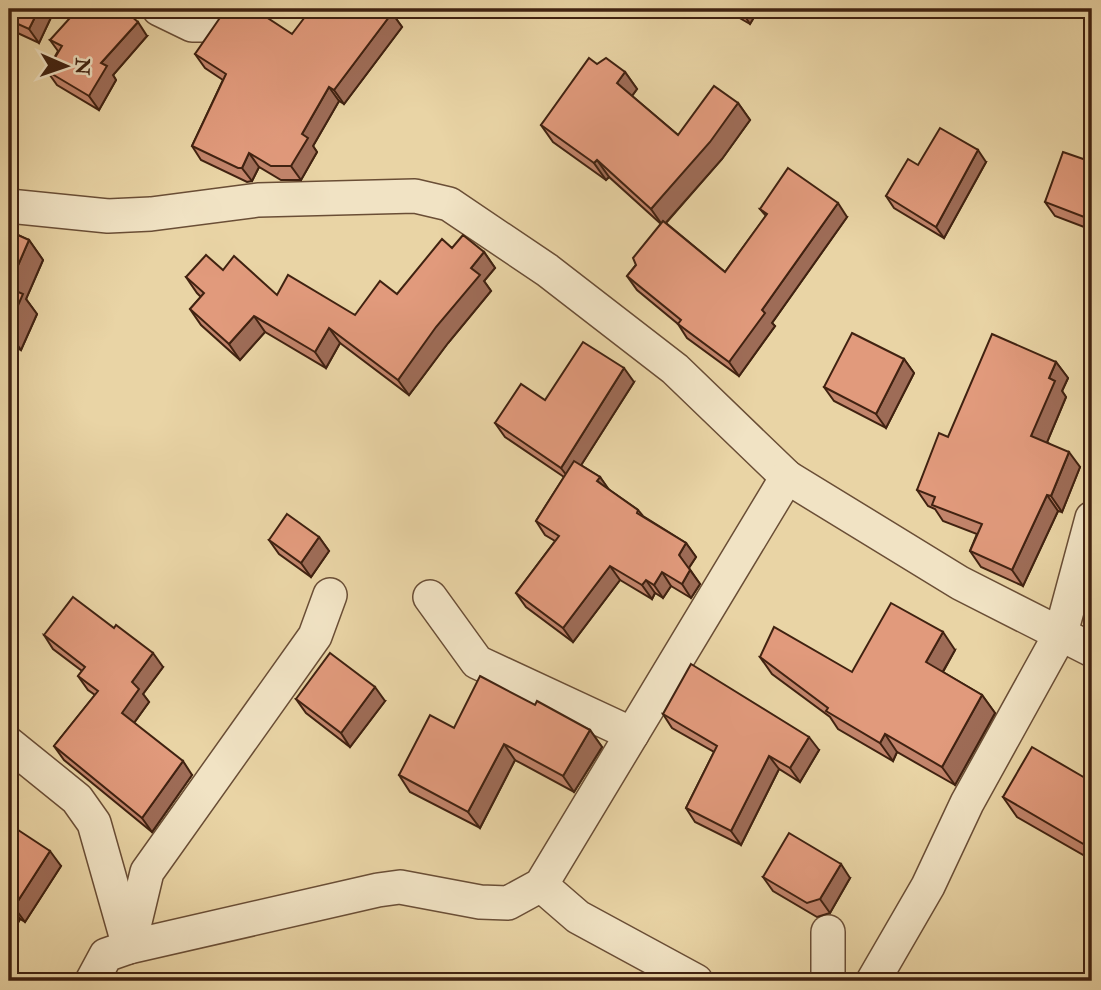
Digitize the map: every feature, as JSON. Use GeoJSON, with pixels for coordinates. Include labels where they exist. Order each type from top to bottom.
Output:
{"type":"FeatureCollection","features":[{"type":"Feature","properties":{"kind":"street"},"geometry":{"type":"LineString","coordinates":[[159,9],[192,25],[204,25],[222,9]]}},
{"type":"Feature","properties":{"kind":"street"},"geometry":{"type":"LineString","coordinates":[[9,206],[108,216],[151,215],[258,200],[415,196],[449,204],[547,270],[675,369],[787,477],[960,583],[1092,650]]}},
{"type":"Feature","properties":{"kind":"street"},"geometry":{"type":"LineString","coordinates":[[92,981],[106,955],[129,947],[378,890],[400,887],[480,902],[508,903],[541,886],[787,477]]}},
{"type":"Feature","properties":{"kind":"street"},"geometry":{"type":"LineString","coordinates":[[873,981],[928,886],[967,803],[1061,633],[1092,518]]}},
{"type":"Feature","properties":{"kind":"street"},"geometry":{"type":"LineString","coordinates":[[129,947],[147,872],[315,636],[330,595]]}},
{"type":"Feature","properties":{"kind":"street"},"geometry":{"type":"LineString","coordinates":[[430,597],[477,662],[632,734]]}},
{"type":"Feature","properties":{"kind":"street"},"geometry":{"type":"LineString","coordinates":[[9,744],[77,799],[94,823],[129,947]]}},
{"type":"Feature","properties":{"kind":"street"},"geometry":{"type":"LineString","coordinates":[[541,886],[578,917],[695,981]]}},
{"type":"Feature","properties":{"kind":"street"},"geometry":{"type":"LineString","coordinates":[[828,932],[828,981]]}},
{"type":"Feature","properties":{"kind":"building"},"geometry":{"type":"Polygon","coordinates":[[[9,9],[39,9],[29,29],[9,20],[9,9]]]}},
{"type":"Feature","properties":{"kind":"building"},"geometry":{"type":"Polygon","coordinates":[[[78,9],[123,9],[138,22],[101,63],[107,66],[89,96],[47,71],[62,46],[50,40],[78,9]]]}},
{"type":"Feature","properties":{"kind":"building"},"geometry":{"type":"Polygon","coordinates":[[[226,9],[239,17],[245,9],[254,9],[292,34],[311,9],[321,16],[327,9],[387,9],[392,13],[334,90],[329,87],[302,134],[308,138],[291,166],[271,166],[249,153],[242,168],[238,168],[192,146],[226,74],[195,54],[226,9]]]}},
{"type":"Feature","properties":{"kind":"building"},"geometry":{"type":"Polygon","coordinates":[[[589,58],[597,64],[606,58],[625,72],[617,83],[678,135],[714,86],[738,103],[710,142],[651,209],[597,160],[594,163],[541,125],[589,58]]]}},
{"type":"Feature","properties":{"kind":"building"},"geometry":{"type":"Polygon","coordinates":[[[940,128],[978,150],[936,227],[886,196],[908,159],[918,165],[940,128]]]}},
{"type":"Feature","properties":{"kind":"building"},"geometry":{"type":"Polygon","coordinates":[[[1063,152],[1092,162],[1092,220],[1045,202],[1063,152]]]}},
{"type":"Feature","properties":{"kind":"building"},"geometry":{"type":"Polygon","coordinates":[[[788,168],[838,203],[762,310],[765,313],[729,362],[678,324],[681,320],[627,276],[636,265],[633,258],[663,221],[725,272],[767,214],[760,209],[788,168]]]}},
{"type":"Feature","properties":{"kind":"building"},"geometry":{"type":"Polygon","coordinates":[[[9,231],[29,240],[9,286],[9,231]]]}},
{"type":"Feature","properties":{"kind":"building"},"geometry":{"type":"Polygon","coordinates":[[[463,235],[484,252],[471,268],[480,275],[436,327],[398,380],[329,328],[315,352],[254,316],[229,344],[190,309],[204,293],[186,277],[206,255],[223,270],[234,256],[277,295],[288,275],[355,315],[380,281],[397,294],[442,239],[452,248],[463,235]]]}},
{"type":"Feature","properties":{"kind":"building"},"geometry":{"type":"Polygon","coordinates":[[[9,288],[23,294],[9,326],[9,288]]]}},
{"type":"Feature","properties":{"kind":"building"},"geometry":{"type":"Polygon","coordinates":[[[852,333],[904,359],[876,414],[824,387],[852,333]]]}},
{"type":"Feature","properties":{"kind":"building"},"geometry":{"type":"Polygon","coordinates":[[[992,334],[1056,362],[1049,378],[1055,381],[1031,436],[1069,452],[1051,496],[1047,495],[1012,570],[970,551],[982,524],[932,505],[935,497],[917,490],[939,433],[948,437],[992,334]]]}},
{"type":"Feature","properties":{"kind":"building"},"geometry":{"type":"Polygon","coordinates":[[[583,342],[624,368],[561,468],[495,423],[521,384],[545,400],[583,342]]]}},
{"type":"Feature","properties":{"kind":"building"},"geometry":{"type":"Polygon","coordinates":[[[574,461],[600,477],[597,481],[638,510],[637,513],[686,543],[679,555],[690,570],[682,584],[662,572],[654,585],[646,580],[642,585],[610,566],[563,628],[516,593],[559,536],[536,521],[574,461]]]}},
{"type":"Feature","properties":{"kind":"building"},"geometry":{"type":"Polygon","coordinates":[[[287,514],[319,537],[301,563],[269,540],[287,514]]]}},
{"type":"Feature","properties":{"kind":"building"},"geometry":{"type":"Polygon","coordinates":[[[73,597],[153,653],[132,682],[139,689],[122,713],[183,761],[142,818],[54,746],[98,691],[78,676],[85,667],[44,635],[73,597]]]}},
{"type":"Feature","properties":{"kind":"building"},"geometry":{"type":"Polygon","coordinates":[[[891,603],[943,632],[926,662],[982,695],[942,767],[885,734],[880,743],[826,711],[828,708],[760,657],[774,627],[852,672],[891,603]]]}},
{"type":"Feature","properties":{"kind":"building"},"geometry":{"type":"Polygon","coordinates":[[[330,653],[375,687],[341,733],[296,699],[330,653]]]}},
{"type":"Feature","properties":{"kind":"building"},"geometry":{"type":"Polygon","coordinates":[[[691,664],[809,737],[790,768],[769,756],[731,831],[686,808],[717,746],[663,714],[691,664]]]}},
{"type":"Feature","properties":{"kind":"building"},"geometry":{"type":"Polygon","coordinates":[[[480,676],[535,705],[537,701],[590,730],[563,776],[504,744],[468,812],[399,775],[430,715],[454,728],[480,676]]]}},
{"type":"Feature","properties":{"kind":"building"},"geometry":{"type":"Polygon","coordinates":[[[1032,747],[1092,782],[1092,849],[1003,797],[1032,747]]]}},
{"type":"Feature","properties":{"kind":"building"},"geometry":{"type":"Polygon","coordinates":[[[9,824],[50,851],[14,907],[10,904],[9,906],[9,824]]]}},
{"type":"Feature","properties":{"kind":"building"},"geometry":{"type":"Polygon","coordinates":[[[789,833],[841,864],[820,899],[807,903],[763,877],[789,833]]]}}]}
